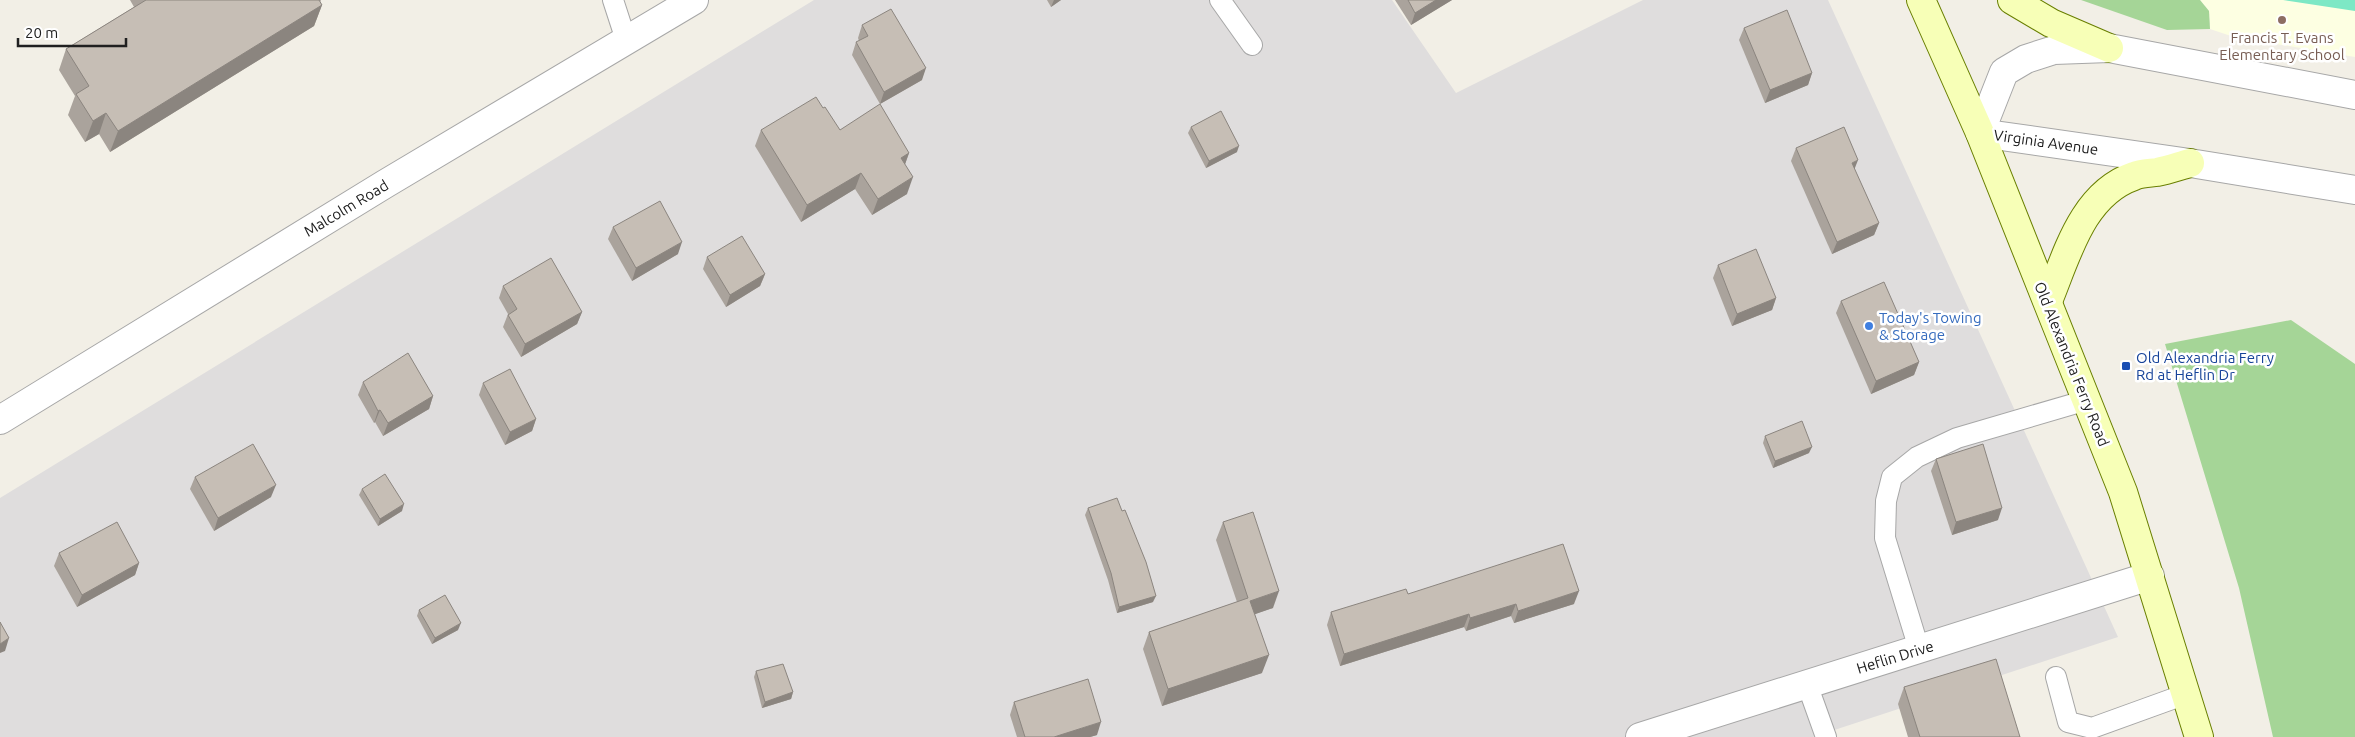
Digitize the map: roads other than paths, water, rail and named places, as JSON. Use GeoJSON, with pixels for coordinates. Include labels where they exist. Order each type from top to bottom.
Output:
{"type":"FeatureCollection","features":[{"type":"Feature","properties":{"kind":"main road","name":"Old Alexandria Ferry Road"},"geometry":{"type":"LineString","coordinates":[[1921,0],[1980,133],[2123,492],[2199,737]]}},
{"type":"Feature","properties":{"kind":"main road"},"geometry":{"type":"LineString","coordinates":[[2012,0],[2051,24],[2109,48]]}},
{"type":"Feature","properties":{"kind":"main road"},"geometry":{"type":"LineString","coordinates":[[2048,301],[2081,224],[2092,206],[2105,193],[2135,175],[2158,172],[2190,163]]}},
{"type":"Feature","properties":{"kind":"street","name":"Malcolm Road"},"geometry":{"type":"LineString","coordinates":[[0,420],[368,194],[694,0]]}},
{"type":"Feature","properties":{"kind":"street","name":"Virginia Avenue"},"geometry":{"type":"LineString","coordinates":[[2355,95],[2109,48],[2054,50],[2026,59],[2004,72],[1980,133],[2190,163],[2355,190]]}},
{"type":"Feature","properties":{"kind":"street","name":"Heflin Drive"},"geometry":{"type":"LineString","coordinates":[[1640,737],[2150,576]]}},
{"type":"Feature","properties":{"kind":"lane"},"geometry":{"type":"LineString","coordinates":[[613,0],[626,40]]}},
{"type":"Feature","properties":{"kind":"lane"},"geometry":{"type":"LineString","coordinates":[[1220,0],[1252,45]]}},
{"type":"Feature","properties":{"kind":"lane"},"geometry":{"type":"LineString","coordinates":[[1918,649],[1885,538],[1886,502],[1892,477],[1917,457],[1957,438],[2087,400]]}},
{"type":"Feature","properties":{"kind":"lane"},"geometry":{"type":"LineString","coordinates":[[2056,677],[2068,722],[2092,728],[2186,694]]}},
{"type":"Feature","properties":{"kind":"lane"},"geometry":{"type":"LineString","coordinates":[[1807,684],[1826,737]]}},
{"type":"Feature","properties":{"kind":"place","name":"Francis T. Evans Elementary School"},"geometry":{"type":"Point","coordinates":[2282,20]}},
{"type":"Feature","properties":{"kind":"place","name":"Today's Towing & Storage"},"geometry":{"type":"Point","coordinates":[1869,326]}},
{"type":"Feature","properties":{"kind":"place","name":"Old Alexandria Ferry Rd at Heflin Dr"},"geometry":{"type":"Point","coordinates":[2126,366]}}]}
